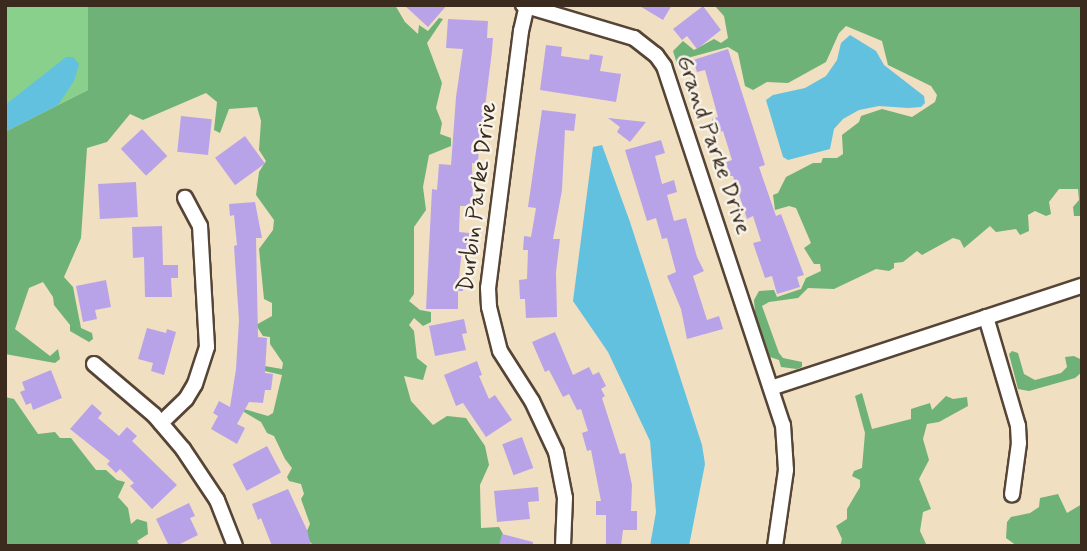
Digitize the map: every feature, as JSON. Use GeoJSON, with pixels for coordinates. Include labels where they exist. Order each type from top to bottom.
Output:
{"type":"FeatureCollection","features":[{"type":"Feature","properties":{"kind":"street","name":"Grand Parke Drive"},"geometry":{"type":"LineString","coordinates":[[526,6],[634,38],[646,45],[660,60],[771,388],[787,449],[785,485],[775,546]]}},
{"type":"Feature","properties":{"kind":"street","name":"Durbin Parke Drive"},"geometry":{"type":"LineString","coordinates":[[526,6],[488,288],[489,307],[500,351],[532,401],[556,452],[565,498],[564,546]]}},
{"type":"Feature","properties":{"kind":"street"},"geometry":{"type":"LineString","coordinates":[[161,423],[186,399],[195,384],[207,347],[200,226],[185,198]]}},
{"type":"Feature","properties":{"kind":"street"},"geometry":{"type":"LineString","coordinates":[[771,388],[1082,286]]}},
{"type":"Feature","properties":{"kind":"street"},"geometry":{"type":"LineString","coordinates":[[986,317],[1018,426],[1019,443],[1012,495]]}},
{"type":"Feature","properties":{"kind":"street"},"geometry":{"type":"LineString","coordinates":[[94,364],[161,423],[183,449],[217,500],[235,546]]}},
{"type":"Feature","properties":{"kind":"green space"},"geometry":{"type":"Polygon","coordinates":[[[5,5],[88,5],[88,90],[5,132],[5,5]]]}},
{"type":"Feature","properties":{"kind":"green space"},"geometry":{"type":"Polygon","coordinates":[[[88,5],[395,5],[405,22],[418,34],[419,25],[428,31],[439,18],[443,19],[427,43],[442,83],[436,108],[442,123],[440,134],[451,138],[451,146],[429,155],[423,187],[426,210],[414,227],[414,294],[409,301],[420,310],[431,312],[431,322],[423,326],[414,318],[409,325],[414,331],[417,358],[427,366],[423,380],[404,376],[411,401],[433,425],[447,416],[466,418],[485,446],[489,465],[480,485],[481,528],[499,527],[503,534],[500,546],[314,546],[308,540],[307,531],[310,524],[301,499],[304,494],[301,484],[289,481],[287,477],[292,468],[274,436],[267,433],[261,422],[244,412],[244,409],[268,416],[273,413],[282,375],[243,366],[246,363],[282,369],[283,363],[270,344],[270,337],[263,336],[256,325],[272,316],[272,303],[264,299],[259,249],[273,230],[274,220],[256,195],[259,172],[266,161],[259,150],[261,121],[257,107],[229,109],[220,133],[214,130],[217,102],[206,93],[143,120],[130,114],[107,142],[87,148],[81,238],[64,277],[73,287],[81,328],[92,333],[93,339],[89,342],[70,331],[70,325],[54,305],[53,297],[43,282],[29,288],[15,329],[50,356],[58,349],[60,359],[55,363],[5,354],[5,132],[88,90],[88,5]]]}},
{"type":"Feature","properties":{"kind":"green space"},"geometry":{"type":"Polygon","coordinates":[[[714,5],[1082,5],[1082,216],[1074,216],[1073,207],[1079,200],[1078,189],[1059,189],[1049,202],[1051,214],[1046,216],[1035,211],[1028,215],[1029,231],[1020,235],[1016,229],[996,232],[990,226],[964,248],[960,240],[953,238],[922,255],[917,251],[903,262],[894,263],[894,268],[889,271],[876,269],[834,289],[808,288],[798,298],[769,302],[762,306],[779,353],[783,358],[802,362],[802,367],[797,369],[781,367],[779,360],[770,357],[755,313],[754,300],[759,291],[774,290],[777,297],[801,289],[806,278],[821,271],[820,264],[814,264],[804,248],[811,243],[796,208],[789,206],[775,210],[773,195],[778,193],[786,177],[813,163],[821,163],[823,158],[837,158],[843,154],[842,135],[859,122],[861,116],[882,109],[912,117],[935,102],[937,95],[931,86],[888,65],[882,41],[846,26],[839,33],[826,62],[788,83],[767,82],[753,90],[745,86],[738,53],[728,47],[691,57],[690,64],[678,67],[673,51],[683,41],[694,50],[714,39],[721,43],[728,38],[724,16],[714,5]]]}},
{"type":"Feature","properties":{"kind":"green space"},"geometry":{"type":"Polygon","coordinates":[[[1012,351],[1018,353],[1024,374],[1035,380],[1061,373],[1067,367],[1065,357],[1074,356],[1082,360],[1082,372],[1075,378],[1029,391],[1018,389],[1009,354],[1012,351]]]}},
{"type":"Feature","properties":{"kind":"green space"},"geometry":{"type":"Polygon","coordinates":[[[862,393],[872,429],[911,419],[911,409],[930,403],[932,410],[946,396],[953,399],[967,397],[968,406],[939,422],[927,424],[923,439],[929,460],[919,479],[931,509],[923,512],[920,531],[927,546],[840,546],[842,539],[836,526],[847,519],[847,509],[860,487],[860,480],[852,476],[854,471],[862,468],[865,433],[855,396],[862,393]]]}},
{"type":"Feature","properties":{"kind":"green space"},"geometry":{"type":"Polygon","coordinates":[[[5,397],[14,399],[38,434],[55,432],[60,438],[71,438],[96,470],[106,470],[117,480],[125,482],[118,497],[128,508],[131,524],[137,519],[147,522],[148,534],[137,541],[140,546],[5,546],[5,397]]]}},
{"type":"Feature","properties":{"kind":"green space"},"geometry":{"type":"Polygon","coordinates":[[[1058,494],[1067,513],[1082,504],[1082,546],[1017,546],[1006,538],[1007,522],[1011,517],[1030,513],[1039,507],[1040,498],[1058,494]]]}},
{"type":"Feature","properties":{"kind":"water"},"geometry":{"type":"Polygon","coordinates":[[[850,35],[876,51],[884,65],[924,96],[925,103],[921,107],[879,106],[859,110],[843,119],[834,129],[830,149],[788,160],[783,157],[766,100],[773,95],[805,88],[826,76],[837,60],[841,43],[850,35]]]}},
{"type":"Feature","properties":{"kind":"water"},"geometry":{"type":"Polygon","coordinates":[[[66,57],[73,57],[79,64],[74,81],[58,105],[5,132],[5,105],[66,57]]]}},
{"type":"Feature","properties":{"kind":"water"},"geometry":{"type":"Polygon","coordinates":[[[602,145],[630,222],[702,445],[705,464],[689,546],[650,546],[656,512],[650,441],[608,352],[573,301],[593,147],[602,145]]]}},
{"type":"Feature","properties":{"kind":"building"},"geometry":{"type":"Polygon","coordinates":[[[404,5],[447,5],[428,27],[404,5]]]}},
{"type":"Feature","properties":{"kind":"building"},"geometry":{"type":"Polygon","coordinates":[[[638,5],[672,5],[663,20],[638,5]]]}},
{"type":"Feature","properties":{"kind":"building"},"geometry":{"type":"Polygon","coordinates":[[[703,6],[721,30],[697,49],[687,36],[682,40],[673,29],[703,6]]]}},
{"type":"Feature","properties":{"kind":"building"},"geometry":{"type":"Polygon","coordinates":[[[448,19],[488,21],[487,38],[493,38],[483,123],[480,123],[478,164],[472,163],[473,206],[460,206],[459,232],[469,233],[468,249],[462,249],[459,277],[463,277],[463,291],[458,291],[458,309],[426,309],[432,189],[437,190],[439,164],[451,165],[463,49],[446,48],[448,19]]]}},
{"type":"Feature","properties":{"kind":"building"},"geometry":{"type":"Polygon","coordinates":[[[546,45],[562,47],[561,56],[589,60],[590,54],[603,56],[600,71],[621,74],[616,102],[540,90],[546,45]]]}},
{"type":"Feature","properties":{"kind":"building"},"geometry":{"type":"Polygon","coordinates":[[[728,49],[765,165],[759,167],[776,216],[781,214],[804,275],[797,277],[800,287],[777,294],[772,276],[765,278],[753,243],[761,241],[753,216],[747,219],[733,176],[730,176],[726,162],[732,160],[723,131],[716,133],[712,119],[718,117],[705,70],[697,72],[693,60],[728,49]]]}},
{"type":"Feature","properties":{"kind":"building"},"geometry":{"type":"Polygon","coordinates":[[[542,110],[576,114],[574,131],[565,130],[562,190],[553,239],[560,239],[556,272],[557,317],[526,318],[525,299],[520,299],[519,280],[527,279],[528,250],[523,250],[524,236],[531,237],[536,208],[528,207],[542,110]]]}},
{"type":"Feature","properties":{"kind":"building"},"geometry":{"type":"Polygon","coordinates":[[[181,116],[212,119],[208,155],[177,152],[181,116]]]}},
{"type":"Feature","properties":{"kind":"building"},"geometry":{"type":"Polygon","coordinates":[[[608,118],[646,122],[630,142],[617,132],[620,127],[608,118]]]}},
{"type":"Feature","properties":{"kind":"building"},"geometry":{"type":"Polygon","coordinates":[[[142,129],[167,156],[146,176],[121,149],[142,129]]]}},
{"type":"Feature","properties":{"kind":"building"},"geometry":{"type":"Polygon","coordinates":[[[245,136],[265,164],[235,185],[215,158],[245,136]]]}},
{"type":"Feature","properties":{"kind":"building"},"geometry":{"type":"Polygon","coordinates":[[[661,140],[665,153],[655,156],[662,184],[674,180],[677,192],[667,195],[674,221],[686,218],[697,257],[704,271],[693,276],[707,320],[719,316],[723,329],[687,339],[681,309],[667,276],[676,272],[667,238],[662,239],[656,218],[647,221],[625,150],[661,140]]]}},
{"type":"Feature","properties":{"kind":"building"},"geometry":{"type":"Polygon","coordinates":[[[136,182],[138,217],[100,219],[98,184],[136,182]]]}},
{"type":"Feature","properties":{"kind":"building"},"geometry":{"type":"Polygon","coordinates":[[[255,202],[262,238],[256,238],[258,337],[267,338],[265,373],[273,374],[271,390],[265,390],[263,403],[249,402],[237,424],[245,428],[237,444],[211,429],[218,416],[213,413],[219,401],[230,407],[236,369],[239,320],[234,246],[237,245],[234,215],[230,216],[229,204],[255,202]]]}},
{"type":"Feature","properties":{"kind":"building"},"geometry":{"type":"Polygon","coordinates":[[[162,226],[163,265],[178,265],[178,278],[171,278],[172,297],[145,297],[144,257],[133,258],[132,227],[162,226]]]}},
{"type":"Feature","properties":{"kind":"building"},"geometry":{"type":"Polygon","coordinates":[[[106,280],[111,307],[95,310],[97,319],[83,322],[76,286],[106,280]]]}},
{"type":"Feature","properties":{"kind":"building"},"geometry":{"type":"Polygon","coordinates":[[[464,319],[467,333],[462,334],[466,350],[435,356],[429,326],[464,319]]]}},
{"type":"Feature","properties":{"kind":"building"},"geometry":{"type":"Polygon","coordinates":[[[147,328],[166,333],[167,329],[176,332],[164,375],[151,371],[153,363],[138,359],[147,328]]]}},
{"type":"Feature","properties":{"kind":"building"},"geometry":{"type":"Polygon","coordinates":[[[555,332],[573,375],[589,367],[593,375],[599,372],[606,386],[601,389],[605,396],[602,398],[620,454],[625,453],[632,485],[631,511],[637,511],[637,530],[623,530],[621,546],[606,546],[606,515],[596,515],[596,501],[601,501],[591,450],[587,451],[582,433],[588,431],[581,409],[577,410],[569,394],[563,397],[549,370],[545,372],[532,342],[555,332]]]}},
{"type":"Feature","properties":{"kind":"building"},"geometry":{"type":"Polygon","coordinates":[[[477,361],[482,375],[479,376],[489,399],[495,395],[512,420],[486,437],[463,403],[456,406],[444,375],[477,361]]]}},
{"type":"Feature","properties":{"kind":"building"},"geometry":{"type":"Polygon","coordinates":[[[51,370],[62,398],[33,410],[31,403],[26,405],[20,392],[25,390],[22,382],[51,370]]]}},
{"type":"Feature","properties":{"kind":"building"},"geometry":{"type":"Polygon","coordinates":[[[92,404],[102,413],[98,418],[119,436],[127,427],[137,436],[132,441],[177,485],[152,509],[130,486],[134,483],[120,469],[116,473],[107,464],[110,461],[70,429],[92,404]]]}},
{"type":"Feature","properties":{"kind":"building"},"geometry":{"type":"Polygon","coordinates":[[[522,437],[533,468],[514,475],[502,444],[522,437]]]}},
{"type":"Feature","properties":{"kind":"building"},"geometry":{"type":"Polygon","coordinates":[[[267,446],[281,472],[247,491],[233,464],[267,446]]]}},
{"type":"Feature","properties":{"kind":"building"},"geometry":{"type":"Polygon","coordinates":[[[538,487],[539,501],[528,502],[530,519],[497,522],[494,491],[538,487]]]}},
{"type":"Feature","properties":{"kind":"building"},"geometry":{"type":"Polygon","coordinates":[[[288,489],[307,530],[311,546],[272,546],[261,518],[258,520],[252,504],[288,489]]]}},
{"type":"Feature","properties":{"kind":"building"},"geometry":{"type":"Polygon","coordinates":[[[189,503],[195,516],[190,518],[198,535],[176,546],[169,546],[156,519],[189,503]]]}},
{"type":"Feature","properties":{"kind":"building"},"geometry":{"type":"Polygon","coordinates":[[[502,534],[533,542],[533,546],[499,546],[502,534]]]}}]}
